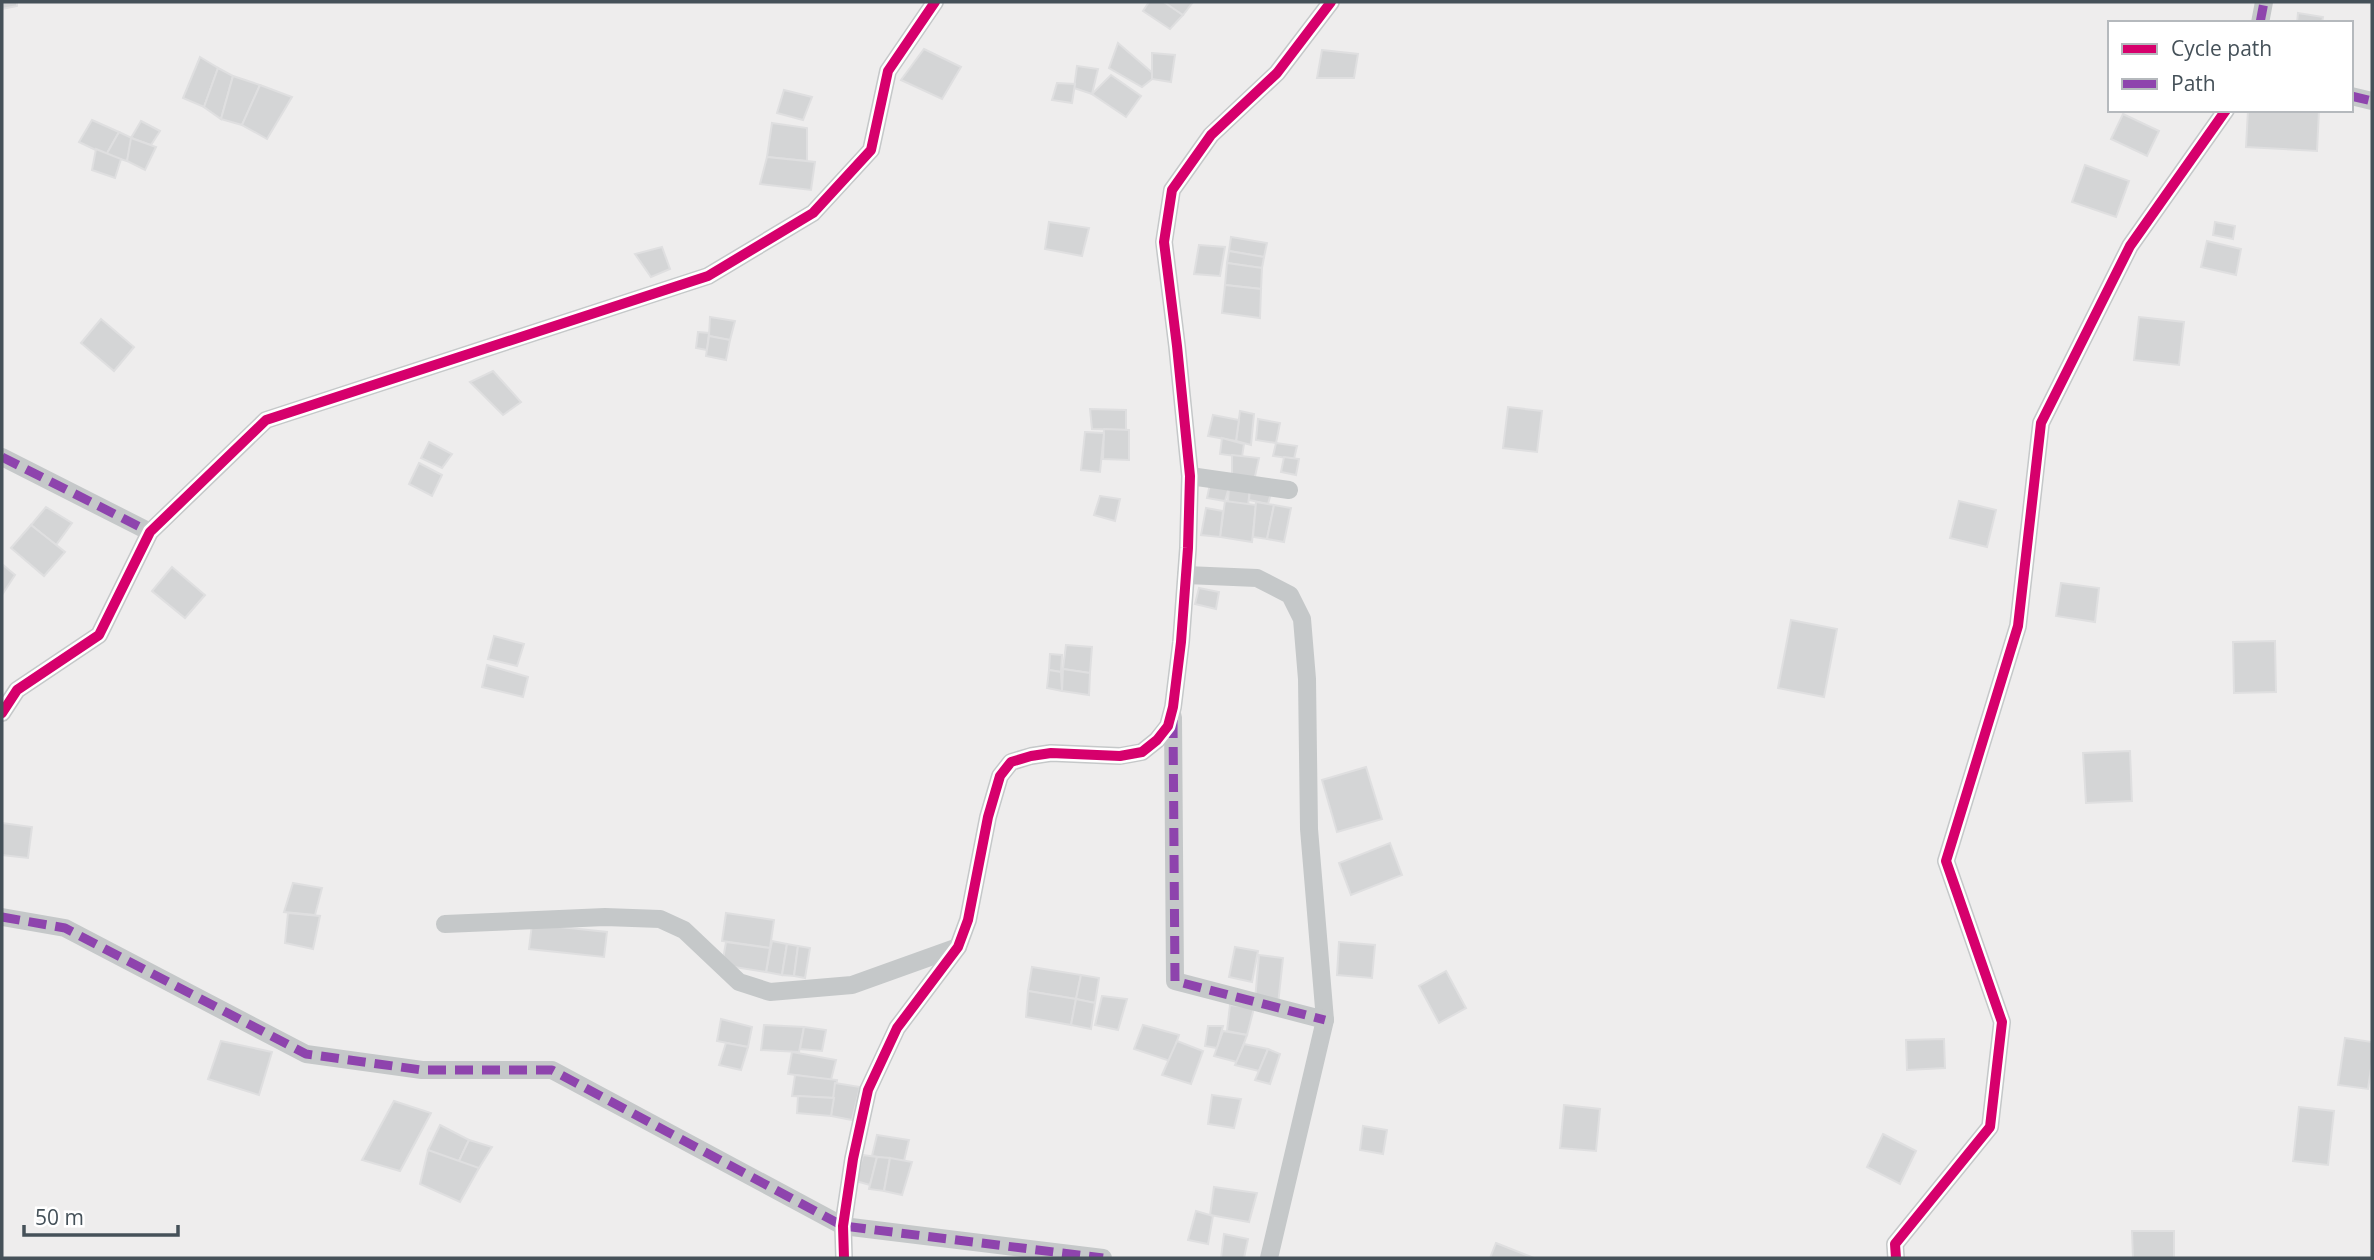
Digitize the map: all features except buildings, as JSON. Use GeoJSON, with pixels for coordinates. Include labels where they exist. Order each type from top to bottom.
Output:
{"type":"FeatureCollection","features":[{"type":"Feature","properties":{"kind":"street"},"geometry":{"type":"LineString","coordinates":[[2,713],[17,690],[99,635],[150,532],[266,420],[708,276],[813,214],[871,150],[888,71],[935,2]]}},
{"type":"Feature","properties":{"kind":"street"},"geometry":{"type":"LineString","coordinates":[[1325,1020],[1175,981],[1173,707],[1186,575],[1190,476],[1164,242],[1172,190],[1211,135],[1277,73],[1331,2]]}},
{"type":"Feature","properties":{"kind":"street"},"geometry":{"type":"LineString","coordinates":[[2260,21],[2264,2]]}},
{"type":"Feature","properties":{"kind":"street"},"geometry":{"type":"LineString","coordinates":[[2353,96],[2372,101]]}},
{"type":"Feature","properties":{"kind":"street"},"geometry":{"type":"LineString","coordinates":[[1896,1258],[1895,1244],[1990,1127],[2002,1022],[1946,861],[2018,626],[2041,424],[2130,246],[2225,112]]}},
{"type":"Feature","properties":{"kind":"street"},"geometry":{"type":"LineString","coordinates":[[2,457],[150,532]]}},
{"type":"Feature","properties":{"kind":"street"},"geometry":{"type":"LineString","coordinates":[[1190,476],[1289,490]]}},
{"type":"Feature","properties":{"kind":"street"},"geometry":{"type":"LineString","coordinates":[[1186,575],[1257,578],[1290,595],[1302,619],[1307,679],[1309,829],[1325,1020],[1269,1258]]}},
{"type":"Feature","properties":{"kind":"street"},"geometry":{"type":"LineString","coordinates":[[844,1258],[843,1226],[867,1090],[897,1028],[958,947],[968,920],[988,817],[1000,776],[1011,762],[1051,753],[1120,756],[1142,752],[1157,740],[1168,726],[1173,707]]}},
{"type":"Feature","properties":{"kind":"street"},"geometry":{"type":"LineString","coordinates":[[2,917],[65,928],[306,1054],[422,1070],[552,1070],[843,1226],[1103,1258]]}},
{"type":"Feature","properties":{"kind":"street"},"geometry":{"type":"LineString","coordinates":[[445,924],[605,917],[660,919],[684,930],[739,982],[770,992],[852,985],[958,947]]}},
{"type":"Feature","properties":{"kind":"marked path"},"geometry":{"type":"LineString","coordinates":[[2260,21],[2264,2]]}},
{"type":"Feature","properties":{"kind":"marked path"},"geometry":{"type":"LineString","coordinates":[[2353,96],[2372,101]]}},
{"type":"Feature","properties":{"kind":"marked path"},"geometry":{"type":"LineString","coordinates":[[2,457],[150,532]]}},
{"type":"Feature","properties":{"kind":"marked path"},"geometry":{"type":"LineString","coordinates":[[1173,720],[1175,981],[1325,1020]]}},
{"type":"Feature","properties":{"kind":"marked path"},"geometry":{"type":"LineString","coordinates":[[2,917],[65,928],[306,1054],[422,1070],[552,1070],[843,1226],[1103,1258]]}},
{"type":"Feature","properties":{"kind":"cycle path"},"geometry":{"type":"LineString","coordinates":[[2,713],[17,690],[99,635],[150,532],[266,420],[708,276],[813,213],[871,150],[888,71],[935,2]]}},
{"type":"Feature","properties":{"kind":"cycle path"},"geometry":{"type":"LineString","coordinates":[[844,1258],[843,1226],[853,1159],[868,1090],[897,1028],[958,947],[968,920],[988,817],[1000,776],[1011,762],[1031,756],[1051,753],[1120,756],[1142,752],[1157,740],[1168,726],[1181,642],[1190,476],[1164,242],[1172,190],[1211,135],[1277,73],[1331,2]]}},
{"type":"Feature","properties":{"kind":"cycle path"},"geometry":{"type":"LineString","coordinates":[[1896,1258],[1895,1244],[1990,1127],[2002,1022],[1946,861],[2018,626],[2041,423],[2130,246],[2225,112]]}}]}
